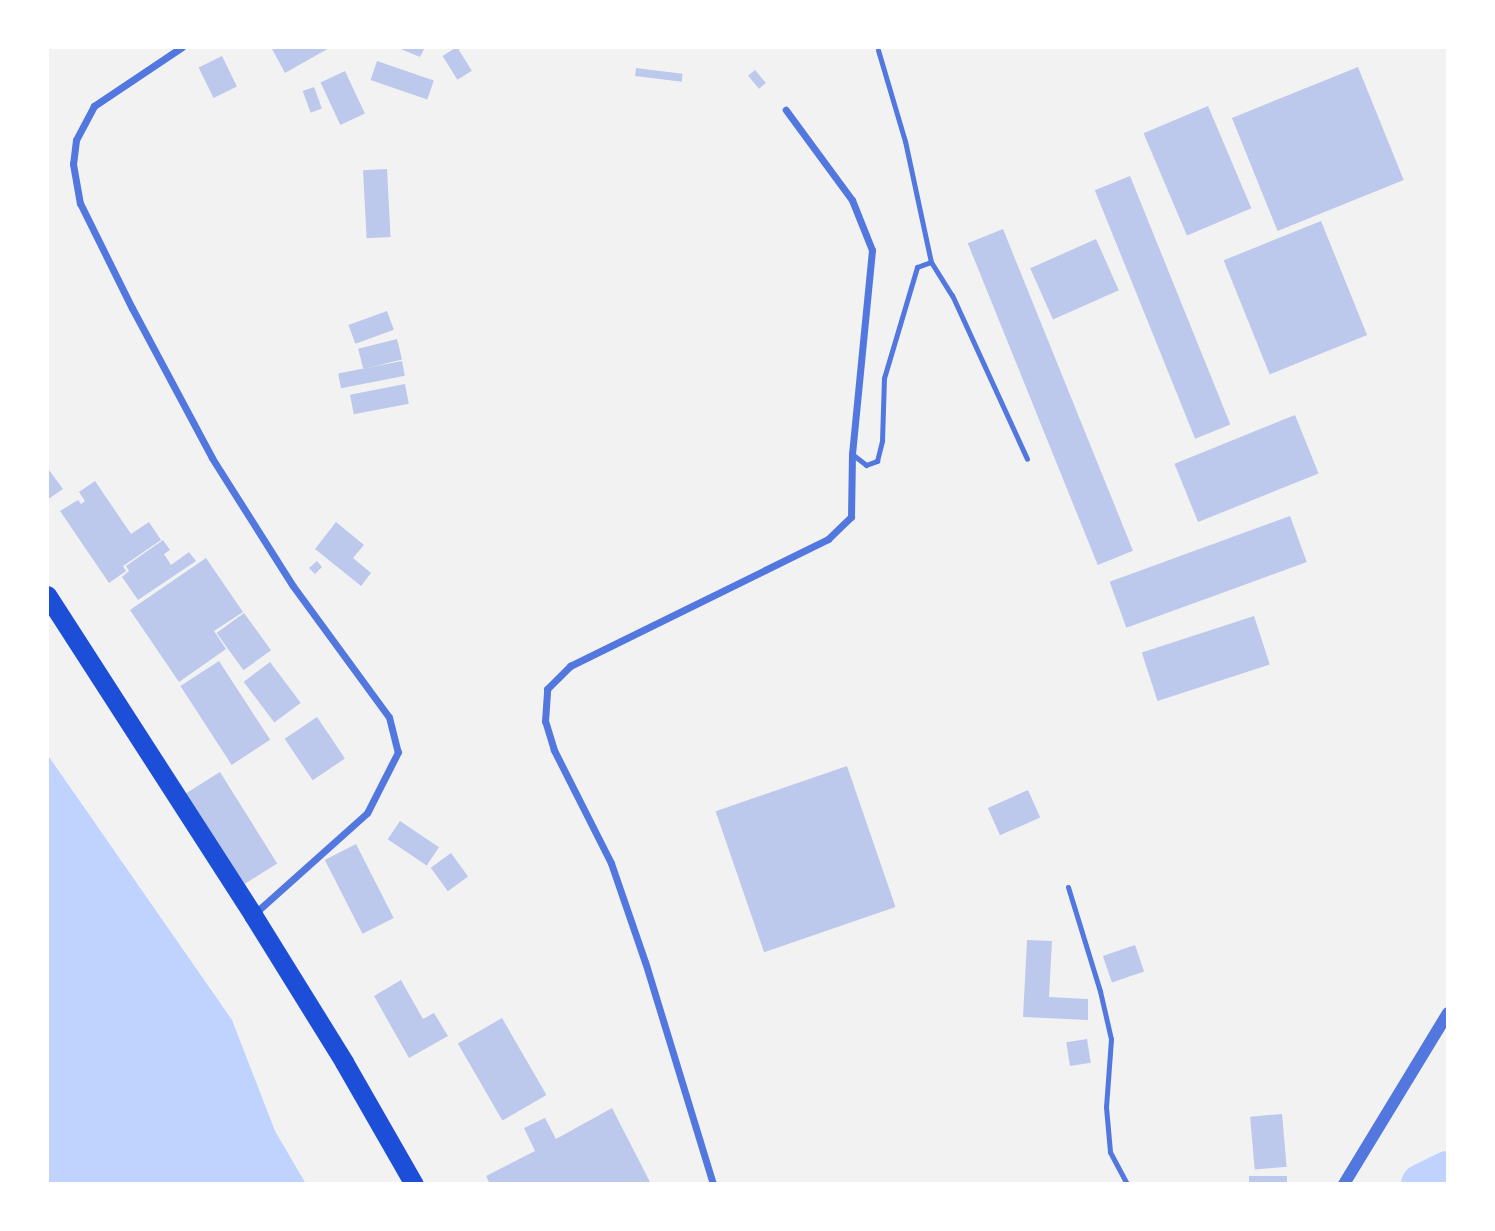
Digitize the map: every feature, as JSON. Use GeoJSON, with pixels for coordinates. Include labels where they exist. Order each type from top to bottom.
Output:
{"type":"FeatureCollection","features":[{"type":"Feature","properties":{"kind":"highway"},"geometry":{"type":"LineString","coordinates":[[47,595],[253,915],[344,1062],[414,1184]]}},
{"type":"Feature","properties":{"kind":"street"},"geometry":{"type":"LineString","coordinates":[[182,47],[94,106],[76,140],[73,164],[80,203],[212,458],[293,586],[389,717],[398,752],[367,813],[253,915]]}},
{"type":"Feature","properties":{"kind":"street"},"geometry":{"type":"LineString","coordinates":[[713,1184],[645,962],[611,863],[554,750],[545,721],[547,689],[570,666],[828,539],[851,517],[852,454],[872,250],[852,200],[786,110]]}},
{"type":"Feature","properties":{"kind":"street"},"geometry":{"type":"LineString","coordinates":[[1344,1184],[1448,1013]]}},
{"type":"Feature","properties":{"kind":"lane"},"geometry":{"type":"LineString","coordinates":[[878,50],[905,141],[931,262],[958,306],[1027,459]]}},
{"type":"Feature","properties":{"kind":"lane"},"geometry":{"type":"LineString","coordinates":[[852,454],[866,465],[877,461],[882,441],[884,378],[917,267],[931,262]]}},
{"type":"Feature","properties":{"kind":"lane"},"geometry":{"type":"LineString","coordinates":[[1068,887],[1100,991],[1111,1039],[1106,1107],[1110,1152],[1127,1184]]}},
{"type":"Feature","properties":{"kind":"water"},"geometry":{"type":"Polygon","coordinates":[[[47,754],[232,1020],[275,1131],[306,1184],[47,1184],[47,754]]]}},
{"type":"Feature","properties":{"kind":"building"},"geometry":{"type":"Polygon","coordinates":[[[271,47],[331,47],[285,73],[271,47]]]}},
{"type":"Feature","properties":{"kind":"building"},"geometry":{"type":"Polygon","coordinates":[[[396,47],[425,47],[420,57],[396,47]]]}},
{"type":"Feature","properties":{"kind":"building"},"geometry":{"type":"Polygon","coordinates":[[[457,47],[472,71],[457,80],[443,56],[457,47]]]}},
{"type":"Feature","properties":{"kind":"building"},"geometry":{"type":"Polygon","coordinates":[[[222,56],[237,87],[214,98],[199,67],[222,56]]]}},
{"type":"Feature","properties":{"kind":"building"},"geometry":{"type":"Polygon","coordinates":[[[377,61],[434,81],[427,99],[370,80],[377,61]]]}},
{"type":"Feature","properties":{"kind":"building"},"geometry":{"type":"Polygon","coordinates":[[[1358,67],[1404,180],[1278,231],[1232,118],[1358,67]]]}},
{"type":"Feature","properties":{"kind":"building"},"geometry":{"type":"Polygon","coordinates":[[[636,68],[683,74],[682,82],[635,76],[636,68]]]}},
{"type":"Feature","properties":{"kind":"building"},"geometry":{"type":"Polygon","coordinates":[[[755,70],[766,83],[759,89],[748,76],[755,70]]]}},
{"type":"Feature","properties":{"kind":"building"},"geometry":{"type":"Polygon","coordinates":[[[345,71],[365,114],[340,125],[321,82],[345,71]]]}},
{"type":"Feature","properties":{"kind":"building"},"geometry":{"type":"Polygon","coordinates":[[[314,87],[322,109],[311,113],[303,91],[314,87]]]}},
{"type":"Feature","properties":{"kind":"building"},"geometry":{"type":"Polygon","coordinates":[[[1208,106],[1251,208],[1187,236],[1144,133],[1208,106]]]}},
{"type":"Feature","properties":{"kind":"building"},"geometry":{"type":"Polygon","coordinates":[[[387,169],[391,237],[367,238],[363,170],[387,169]]]}},
{"type":"Feature","properties":{"kind":"building"},"geometry":{"type":"Polygon","coordinates":[[[1130,176],[1230,424],[1195,439],[1095,190],[1130,176]]]}},
{"type":"Feature","properties":{"kind":"building"},"geometry":{"type":"Polygon","coordinates":[[[1321,221],[1367,335],[1270,374],[1224,260],[1321,221]]]}},
{"type":"Feature","properties":{"kind":"building"},"geometry":{"type":"Polygon","coordinates":[[[1003,229],[1133,551],[1098,565],[968,243],[1003,229]]]}},
{"type":"Feature","properties":{"kind":"building"},"geometry":{"type":"Polygon","coordinates":[[[1096,239],[1119,290],[1053,319],[1030,268],[1096,239]]]}},
{"type":"Feature","properties":{"kind":"building"},"geometry":{"type":"Polygon","coordinates":[[[387,311],[394,330],[355,344],[348,325],[387,311]]]}},
{"type":"Feature","properties":{"kind":"building"},"geometry":{"type":"Polygon","coordinates":[[[397,339],[402,359],[363,369],[358,349],[397,339]]]}},
{"type":"Feature","properties":{"kind":"building"},"geometry":{"type":"Polygon","coordinates":[[[402,361],[405,376],[341,388],[338,373],[402,361]]]}},
{"type":"Feature","properties":{"kind":"building"},"geometry":{"type":"Polygon","coordinates":[[[405,384],[409,404],[354,414],[350,395],[405,384]]]}},
{"type":"Feature","properties":{"kind":"building"},"geometry":{"type":"Polygon","coordinates":[[[1295,415],[1319,473],[1198,522],[1174,464],[1295,415]]]}},
{"type":"Feature","properties":{"kind":"building"},"geometry":{"type":"Polygon","coordinates":[[[49,470],[63,489],[47,500],[47,472],[49,470]]]}},
{"type":"Feature","properties":{"kind":"building"},"geometry":{"type":"Polygon","coordinates":[[[95,481],[131,534],[149,522],[161,540],[123,566],[126,571],[109,583],[60,511],[78,500],[81,504],[85,501],[79,492],[95,481]]]}},
{"type":"Feature","properties":{"kind":"building"},"geometry":{"type":"Polygon","coordinates":[[[1290,516],[1307,562],[1126,628],[1110,582],[1290,516]]]}},
{"type":"Feature","properties":{"kind":"building"},"geometry":{"type":"Polygon","coordinates":[[[336,522],[364,545],[353,558],[371,573],[361,586],[315,549],[336,522]]]}},
{"type":"Feature","properties":{"kind":"building"},"geometry":{"type":"Polygon","coordinates":[[[163,540],[170,550],[164,554],[171,565],[189,552],[196,561],[138,600],[122,577],[129,571],[126,566],[163,540]]]}},
{"type":"Feature","properties":{"kind":"building"},"geometry":{"type":"Polygon","coordinates":[[[206,558],[243,612],[214,631],[226,649],[179,682],[130,610],[206,558]]]}},
{"type":"Feature","properties":{"kind":"building"},"geometry":{"type":"Polygon","coordinates":[[[317,561],[322,567],[315,574],[309,568],[317,561]]]}},
{"type":"Feature","properties":{"kind":"building"},"geometry":{"type":"Polygon","coordinates":[[[244,613],[271,650],[244,670],[216,633],[244,613]]]}},
{"type":"Feature","properties":{"kind":"building"},"geometry":{"type":"Polygon","coordinates":[[[1254,616],[1270,665],[1158,701],[1142,652],[1254,616]]]}},
{"type":"Feature","properties":{"kind":"building"},"geometry":{"type":"Polygon","coordinates":[[[219,661],[270,740],[232,765],[180,686],[219,661]]]}},
{"type":"Feature","properties":{"kind":"building"},"geometry":{"type":"Polygon","coordinates":[[[270,662],[301,703],[274,723],[244,682],[270,662]]]}},
{"type":"Feature","properties":{"kind":"building"},"geometry":{"type":"Polygon","coordinates":[[[317,717],[345,758],[313,780],[285,739],[317,717]]]}},
{"type":"Feature","properties":{"kind":"building"},"geometry":{"type":"Polygon","coordinates":[[[847,766],[896,907],[764,952],[716,811],[847,766]]]}},
{"type":"Feature","properties":{"kind":"building"},"geometry":{"type":"Polygon","coordinates":[[[220,772],[277,864],[243,885],[186,793],[220,772]]]}},
{"type":"Feature","properties":{"kind":"building"},"geometry":{"type":"Polygon","coordinates":[[[1028,790],[1040,817],[1000,835],[988,808],[1028,790]]]}},
{"type":"Feature","properties":{"kind":"building"},"geometry":{"type":"Polygon","coordinates":[[[400,821],[439,847],[427,866],[388,839],[400,821]]]}},
{"type":"Feature","properties":{"kind":"building"},"geometry":{"type":"Polygon","coordinates":[[[356,844],[394,918],[362,934],[325,860],[356,844]]]}},
{"type":"Feature","properties":{"kind":"building"},"geometry":{"type":"Polygon","coordinates":[[[451,853],[468,876],[448,891],[431,868],[451,853]]]}},
{"type":"Feature","properties":{"kind":"building"},"geometry":{"type":"Polygon","coordinates":[[[1027,940],[1052,941],[1049,997],[1088,999],[1088,1020],[1023,1017],[1027,940]]]}},
{"type":"Feature","properties":{"kind":"building"},"geometry":{"type":"Polygon","coordinates":[[[1135,945],[1144,971],[1112,983],[1103,956],[1135,945]]]}},
{"type":"Feature","properties":{"kind":"building"},"geometry":{"type":"Polygon","coordinates":[[[401,980],[423,1019],[434,1013],[448,1036],[409,1058],[374,996],[401,980]]]}},
{"type":"Feature","properties":{"kind":"building"},"geometry":{"type":"Polygon","coordinates":[[[502,1018],[546,1095],[502,1121],[458,1044],[502,1018]]]}},
{"type":"Feature","properties":{"kind":"building"},"geometry":{"type":"Polygon","coordinates":[[[1087,1039],[1091,1063],[1070,1066],[1066,1042],[1087,1039]]]}},
{"type":"Feature","properties":{"kind":"building"},"geometry":{"type":"Polygon","coordinates":[[[612,1108],[651,1184],[490,1184],[486,1176],[535,1151],[524,1128],[545,1118],[556,1139],[612,1108]]]}},
{"type":"Feature","properties":{"kind":"building"},"geometry":{"type":"Polygon","coordinates":[[[1282,1114],[1287,1167],[1255,1170],[1250,1117],[1282,1114]]]}},
{"type":"Feature","properties":{"kind":"building"},"geometry":{"type":"Polygon","coordinates":[[[1249,1176],[1287,1176],[1287,1184],[1249,1184],[1249,1176]]]}},
{"type":"Feature","properties":{"kind":"waterway"},"geometry":{"type":"LineString","coordinates":[[1421,1184],[1448,1171]]}}]}
